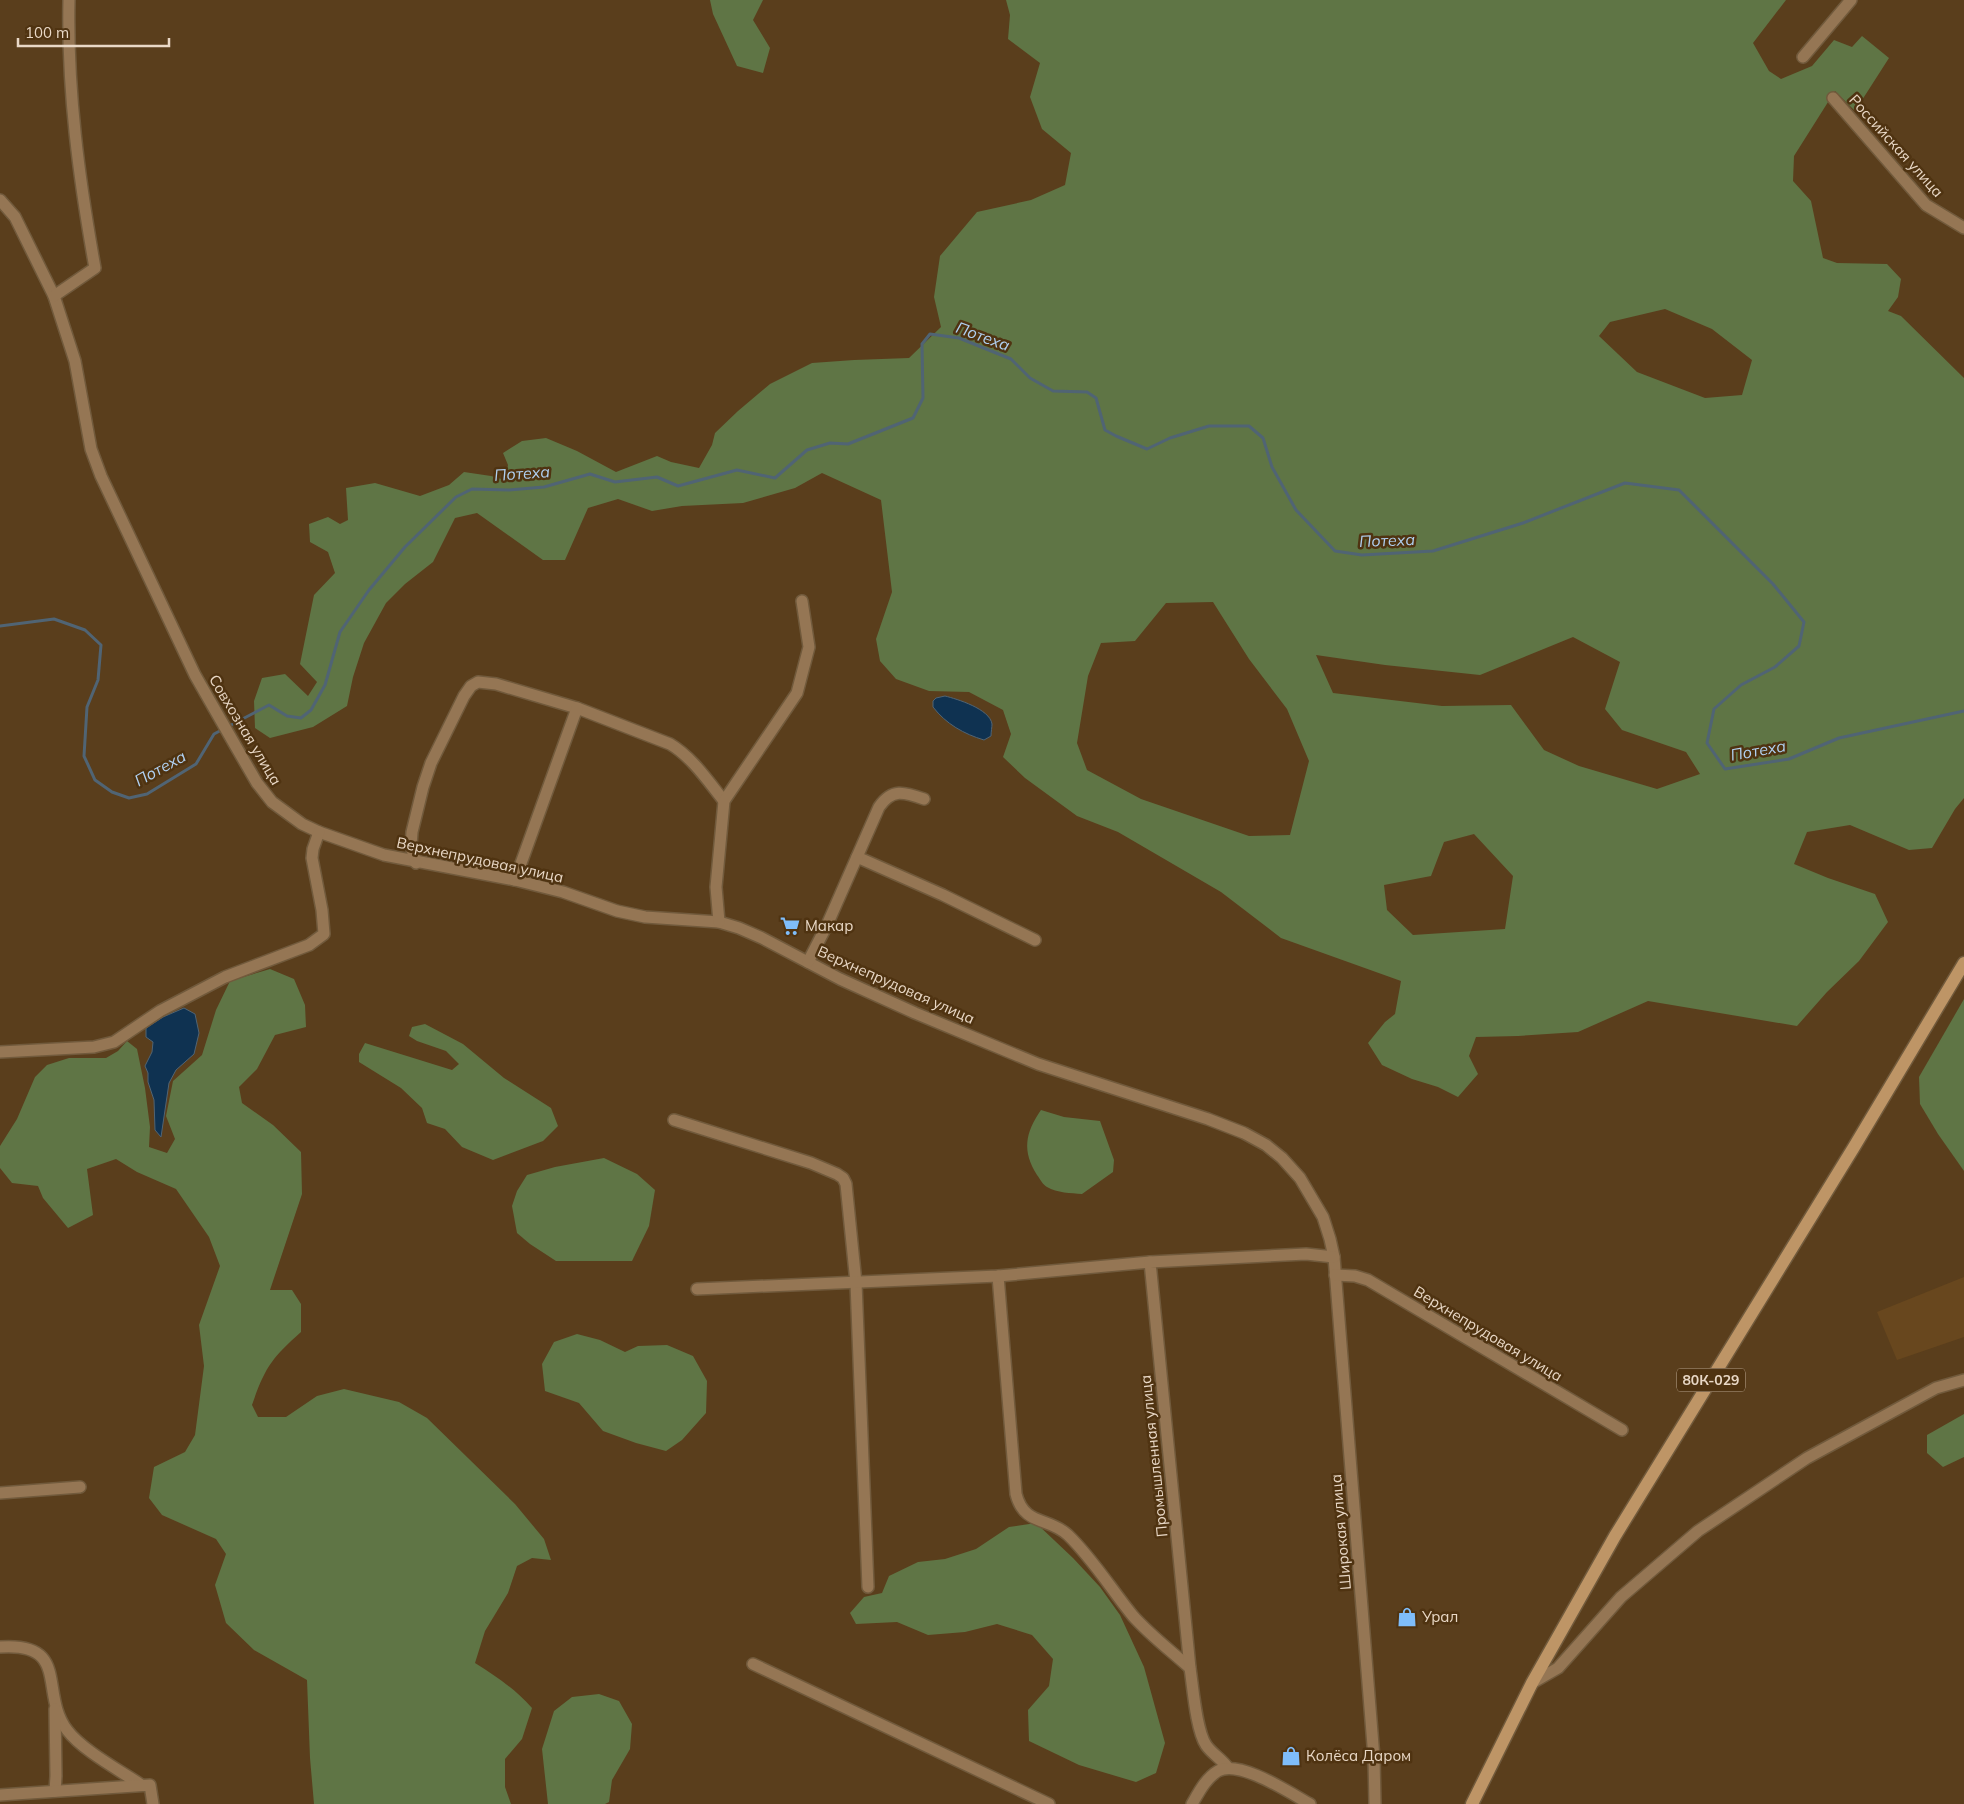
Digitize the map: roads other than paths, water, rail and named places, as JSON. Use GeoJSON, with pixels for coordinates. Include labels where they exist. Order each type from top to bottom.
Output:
{"type":"FeatureCollection","features":[{"type":"Feature","properties":{"kind":"main road","name":"80К-029"},"geometry":{"type":"LineString","coordinates":[[1472,1804],[1532,1682],[1615,1536],[1849,1155],[1964,963]]}},
{"type":"Feature","properties":{"kind":"street"},"geometry":{"type":"LineString","coordinates":[[54,296],[95,268],[82,197],[73,120],[68,45],[69,0]]}},
{"type":"Feature","properties":{"kind":"street"},"geometry":{"type":"LineString","coordinates":[[1803,57],[1851,0]]}},
{"type":"Feature","properties":{"kind":"street","name":"Российская улица"},"geometry":{"type":"LineString","coordinates":[[1833,98],[1926,205],[1964,228]]}},
{"type":"Feature","properties":{"kind":"street","name":"Совхозная улица"},"geometry":{"type":"LineString","coordinates":[[0,200],[15,216],[54,296],[74,361],[89,440],[101,476],[195,675],[256,783],[272,802],[286,813],[320,832]]}},
{"type":"Feature","properties":{"kind":"street"},"geometry":{"type":"LineString","coordinates":[[719,922],[716,887],[724,801],[797,694],[809,647],[802,601]]}},
{"type":"Feature","properties":{"kind":"street"},"geometry":{"type":"LineString","coordinates":[[416,862],[411,846],[412,832],[431,763],[464,696],[470,686],[478,682],[496,684],[577,708],[636,729],[675,746],[706,778],[724,801]]}},
{"type":"Feature","properties":{"kind":"street"},"geometry":{"type":"LineString","coordinates":[[515,880],[577,708]]}},
{"type":"Feature","properties":{"kind":"street"},"geometry":{"type":"LineString","coordinates":[[808,962],[827,925],[878,807],[885,797],[896,793],[908,794],[924,799]]}},
{"type":"Feature","properties":{"kind":"street"},"geometry":{"type":"LineString","coordinates":[[0,1052],[94,1047],[114,1042],[160,1011],[224,977],[309,945],[324,934],[322,910],[312,858],[320,832]]}},
{"type":"Feature","properties":{"kind":"street","name":"Верхнепрудовая улица"},"geometry":{"type":"LineString","coordinates":[[320,832],[384,855],[515,880],[563,892],[617,911],[636,915],[719,922],[739,928],[840,979],[915,1013],[1038,1064],[1208,1119],[1244,1133],[1282,1158],[1300,1178],[1323,1217],[1334,1257]]}},
{"type":"Feature","properties":{"kind":"street"},"geometry":{"type":"LineString","coordinates":[[857,857],[943,894],[1035,940]]}},
{"type":"Feature","properties":{"kind":"street"},"geometry":{"type":"LineString","coordinates":[[674,1120],[811,1163],[837,1174],[843,1178],[846,1184],[856,1284],[868,1587]]}},
{"type":"Feature","properties":{"kind":"street"},"geometry":{"type":"LineString","coordinates":[[697,1290],[998,1276],[1150,1262],[1306,1254],[1334,1257]]}},
{"type":"Feature","properties":{"kind":"street","name":"Широкая улица"},"geometry":{"type":"LineString","coordinates":[[1334,1257],[1373,1749],[1375,1804]]}},
{"type":"Feature","properties":{"kind":"street","name":"Промышленная улица"},"geometry":{"type":"LineString","coordinates":[[1150,1262],[1190,1668],[1201,1732],[1205,1744],[1228,1768]]}},
{"type":"Feature","properties":{"kind":"street","name":"Верхнепрудовая улица"},"geometry":{"type":"LineString","coordinates":[[1335,1275],[1355,1276],[1368,1280],[1622,1430]]}},
{"type":"Feature","properties":{"kind":"street"},"geometry":{"type":"LineString","coordinates":[[998,1276],[1016,1494],[1019,1506],[1024,1512],[1064,1532],[1078,1545],[1134,1617],[1147,1631],[1190,1668]]}},
{"type":"Feature","properties":{"kind":"street"},"geometry":{"type":"LineString","coordinates":[[1532,1682],[1558,1668],[1621,1597],[1698,1531],[1807,1458],[1936,1388],[1964,1380]]}},
{"type":"Feature","properties":{"kind":"street"},"geometry":{"type":"LineString","coordinates":[[0,1493],[80,1487]]}},
{"type":"Feature","properties":{"kind":"street"},"geometry":{"type":"LineString","coordinates":[[0,1647],[28,1648],[35,1651],[42,1658],[50,1674],[60,1718],[67,1730],[79,1742],[145,1784],[154,1804]]}},
{"type":"Feature","properties":{"kind":"street"},"geometry":{"type":"LineString","coordinates":[[753,1664],[1049,1804]]}},
{"type":"Feature","properties":{"kind":"street"},"geometry":{"type":"LineString","coordinates":[[55,1791],[54,1724],[56,1704]]}},
{"type":"Feature","properties":{"kind":"street"},"geometry":{"type":"LineString","coordinates":[[1192,1804],[1209,1778],[1219,1770],[1228,1768],[1250,1773],[1310,1804]]}},
{"type":"Feature","properties":{"kind":"street"},"geometry":{"type":"LineString","coordinates":[[0,1795],[145,1784]]}},
{"type":"Feature","properties":{"kind":"water"},"geometry":{"type":"Polygon","coordinates":[[[945,696],[979,709],[986,714],[992,724],[991,736],[984,740],[977,738],[956,728],[944,718],[933,707],[933,701],[936,698],[945,696]]]}},
{"type":"Feature","properties":{"kind":"water"},"geometry":{"type":"Polygon","coordinates":[[[184,1008],[195,1014],[199,1033],[194,1054],[176,1070],[169,1083],[161,1137],[155,1130],[154,1100],[145,1066],[152,1052],[153,1042],[146,1037],[146,1028],[163,1017],[184,1008]]]}},
{"type":"Feature","properties":{"kind":"waterway","name":"Потеха"},"geometry":{"type":"LineString","coordinates":[[0,626],[54,619],[85,630],[101,645],[98,680],[87,707],[84,756],[95,780],[112,792],[129,798],[147,794],[196,764],[214,734],[269,705],[287,716],[301,718],[311,710],[325,685],[340,632],[369,590],[405,547],[456,497],[472,489],[509,490],[544,487],[590,474],[615,482],[657,477],[678,486],[737,470],[775,478],[807,450],[830,443],[848,444],[913,418],[923,398],[922,344],[930,334],[959,338],[1011,359],[1030,378],[1053,391],[1087,392],[1096,398],[1105,430],[1147,449],[1170,438],[1209,426],[1249,426],[1263,438],[1272,467],[1296,510],[1335,551],[1362,555],[1433,551],[1523,523],[1625,483],[1679,490],[1773,584],[1804,622],[1799,646],[1775,667],[1741,685],[1714,709],[1707,743],[1725,769],[1789,759],[1839,738],[1964,711]]}},
{"type":"Feature","properties":{"kind":"place","name":"Макар"},"geometry":{"type":"Point","coordinates":[790,926]}},
{"type":"Feature","properties":{"kind":"place","name":"Урал"},"geometry":{"type":"Point","coordinates":[1407,1617]}},
{"type":"Feature","properties":{"kind":"place","name":"Колёса Даром"},"geometry":{"type":"Point","coordinates":[1291,1756]}}]}
